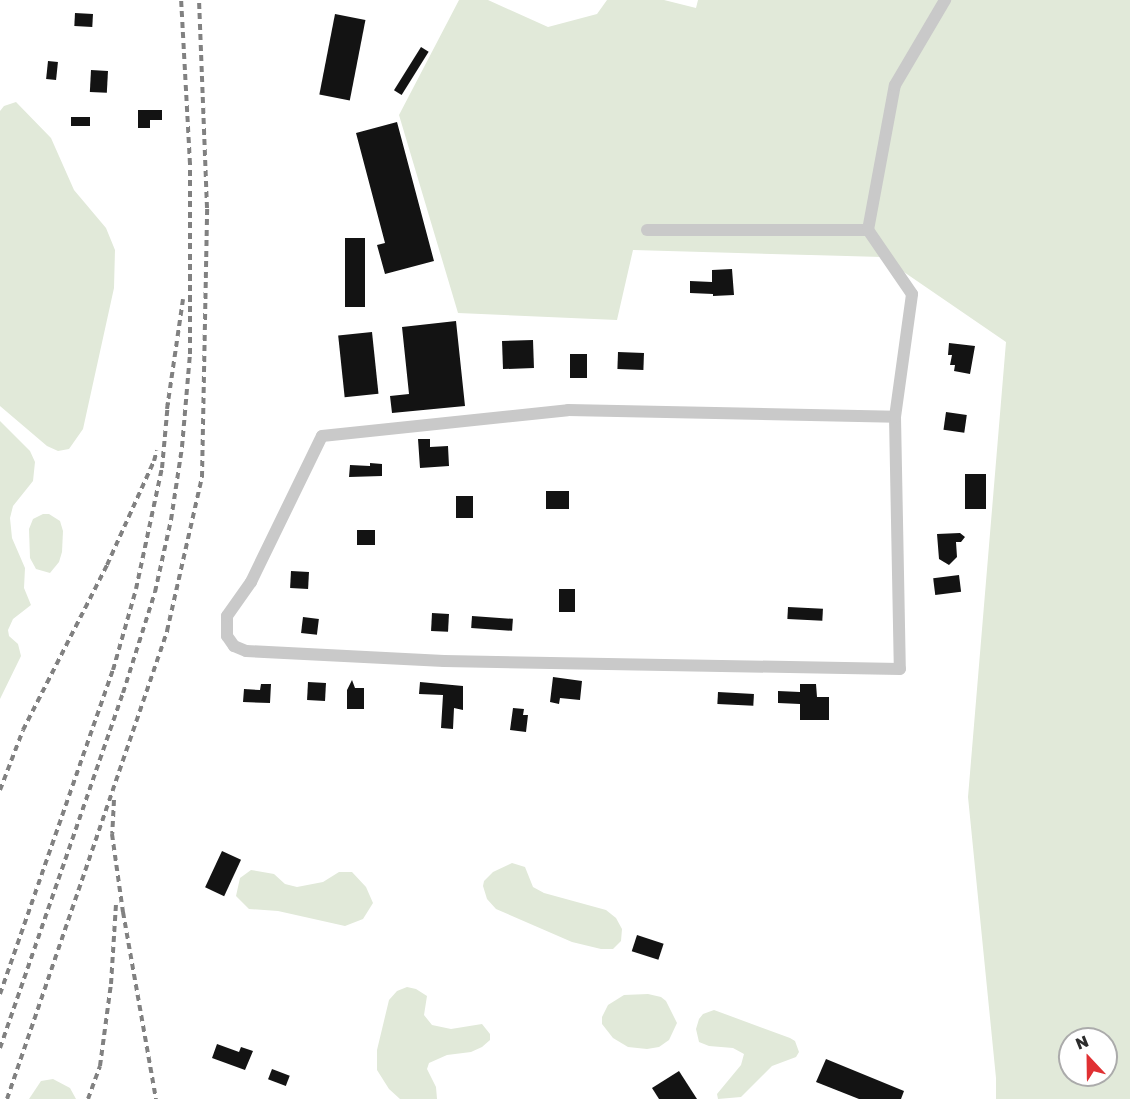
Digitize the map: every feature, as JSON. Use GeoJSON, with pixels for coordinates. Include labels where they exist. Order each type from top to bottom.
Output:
{"type":"FeatureCollection","features":[{"type":"Feature","properties":{"kind":"street"},"geometry":{"type":"LineString","coordinates":[[895,417],[568,410],[322,436],[251,582],[227,616],[227,636],[234,646],[246,651],[444,661],[900,669],[895,417],[912,294],[868,230],[895,85],[945,0]]}},
{"type":"Feature","properties":{"kind":"street"},"geometry":{"type":"LineString","coordinates":[[647,230],[868,230]]}},
{"type":"Feature","properties":{"kind":"green space"},"geometry":{"type":"Polygon","coordinates":[[[459,0],[488,0],[548,27],[597,14],[607,0],[664,0],[696,8],[698,0],[1130,0],[1130,1099],[996,1099],[996,1078],[968,797],[1006,342],[882,257],[633,250],[617,320],[458,313],[399,115],[459,0]]]}},
{"type":"Feature","properties":{"kind":"green space"},"geometry":{"type":"Polygon","coordinates":[[[16,102],[51,138],[74,190],[106,228],[115,250],[114,288],[83,429],[69,449],[58,451],[47,446],[0,406],[0,111],[4,106],[16,102]]]}},
{"type":"Feature","properties":{"kind":"green space"},"geometry":{"type":"Polygon","coordinates":[[[0,421],[30,451],[35,462],[33,481],[13,506],[10,518],[12,538],[25,568],[24,588],[31,605],[13,619],[8,630],[9,636],[18,644],[21,656],[0,699],[0,421]]]}},
{"type":"Feature","properties":{"kind":"green space"},"geometry":{"type":"Polygon","coordinates":[[[49,514],[60,521],[63,531],[59,562],[50,573],[36,569],[30,558],[29,529],[33,519],[49,514]]]}},
{"type":"Feature","properties":{"kind":"green space"},"geometry":{"type":"Polygon","coordinates":[[[512,863],[525,867],[533,887],[544,893],[606,910],[616,918],[622,929],[621,941],[613,949],[601,949],[572,942],[496,909],[487,899],[483,886],[484,881],[493,872],[512,863]]]}},
{"type":"Feature","properties":{"kind":"green space"},"geometry":{"type":"Polygon","coordinates":[[[251,870],[274,874],[285,884],[297,887],[323,882],[339,872],[352,872],[366,887],[373,903],[363,919],[345,926],[278,911],[249,909],[236,896],[240,878],[251,870]]]}},
{"type":"Feature","properties":{"kind":"green space"},"geometry":{"type":"Polygon","coordinates":[[[407,987],[416,989],[427,996],[424,1015],[432,1025],[451,1029],[482,1024],[490,1034],[490,1040],[482,1047],[471,1052],[447,1055],[429,1063],[427,1069],[436,1087],[437,1099],[400,1099],[389,1089],[377,1070],[377,1050],[389,1000],[397,991],[407,987]]]}},
{"type":"Feature","properties":{"kind":"green space"},"geometry":{"type":"Polygon","coordinates":[[[648,994],[661,997],[666,1001],[677,1023],[669,1040],[659,1047],[647,1049],[628,1047],[613,1038],[602,1024],[602,1017],[608,1005],[624,995],[648,994]]]}},
{"type":"Feature","properties":{"kind":"green space"},"geometry":{"type":"Polygon","coordinates":[[[714,1010],[790,1038],[795,1041],[799,1052],[796,1057],[772,1066],[741,1097],[718,1099],[717,1094],[741,1065],[744,1054],[733,1048],[709,1046],[699,1042],[696,1029],[699,1019],[703,1014],[714,1010]]]}},
{"type":"Feature","properties":{"kind":"green space"},"geometry":{"type":"Polygon","coordinates":[[[53,1079],[70,1088],[76,1099],[29,1099],[41,1081],[53,1079]]]}},
{"type":"Feature","properties":{"kind":"building"},"geometry":{"type":"Polygon","coordinates":[[[75,13],[93,14],[92,27],[74,26],[75,13]]]}},
{"type":"Feature","properties":{"kind":"building"},"geometry":{"type":"Polygon","coordinates":[[[335,14],[365,20],[350,100],[319,94],[335,14]]]}},
{"type":"Feature","properties":{"kind":"building"},"geometry":{"type":"Polygon","coordinates":[[[421,47],[429,52],[402,95],[394,90],[421,47]]]}},
{"type":"Feature","properties":{"kind":"building"},"geometry":{"type":"Polygon","coordinates":[[[48,61],[58,62],[56,80],[46,79],[48,61]]]}},
{"type":"Feature","properties":{"kind":"building"},"geometry":{"type":"Polygon","coordinates":[[[91,70],[108,71],[107,93],[90,92],[91,70]]]}},
{"type":"Feature","properties":{"kind":"building"},"geometry":{"type":"Polygon","coordinates":[[[138,110],[162,110],[162,120],[150,120],[150,128],[138,128],[138,110]]]}},
{"type":"Feature","properties":{"kind":"building"},"geometry":{"type":"Polygon","coordinates":[[[71,117],[90,117],[90,126],[71,126],[71,117]]]}},
{"type":"Feature","properties":{"kind":"building"},"geometry":{"type":"Polygon","coordinates":[[[397,122],[434,261],[385,274],[377,245],[385,243],[356,133],[397,122]]]}},
{"type":"Feature","properties":{"kind":"building"},"geometry":{"type":"Polygon","coordinates":[[[345,238],[365,238],[365,307],[345,307],[345,238]]]}},
{"type":"Feature","properties":{"kind":"building"},"geometry":{"type":"Polygon","coordinates":[[[732,269],[734,295],[713,296],[713,294],[690,293],[690,281],[712,282],[712,270],[732,269]]]}},
{"type":"Feature","properties":{"kind":"building"},"geometry":{"type":"Polygon","coordinates":[[[456,321],[465,406],[392,413],[390,396],[409,394],[402,327],[456,321]]]}},
{"type":"Feature","properties":{"kind":"building"},"geometry":{"type":"Polygon","coordinates":[[[372,332],[378,394],[345,397],[338,336],[372,332]]]}},
{"type":"Feature","properties":{"kind":"building"},"geometry":{"type":"Polygon","coordinates":[[[533,340],[534,368],[503,369],[502,341],[533,340]]]}},
{"type":"Feature","properties":{"kind":"building"},"geometry":{"type":"Polygon","coordinates":[[[949,343],[975,346],[970,374],[954,371],[955,365],[950,365],[952,355],[948,355],[949,343]]]}},
{"type":"Feature","properties":{"kind":"building"},"geometry":{"type":"Polygon","coordinates":[[[618,352],[644,353],[643,370],[617,369],[618,352]]]}},
{"type":"Feature","properties":{"kind":"building"},"geometry":{"type":"Polygon","coordinates":[[[570,354],[587,354],[587,378],[570,378],[570,354]]]}},
{"type":"Feature","properties":{"kind":"building"},"geometry":{"type":"Polygon","coordinates":[[[946,412],[967,415],[964,433],[943,430],[946,412]]]}},
{"type":"Feature","properties":{"kind":"building"},"geometry":{"type":"Polygon","coordinates":[[[418,439],[430,439],[430,447],[448,446],[449,466],[420,468],[418,439]]]}},
{"type":"Feature","properties":{"kind":"building"},"geometry":{"type":"Polygon","coordinates":[[[370,463],[382,464],[382,476],[349,477],[350,465],[370,466],[370,463]]]}},
{"type":"Feature","properties":{"kind":"building"},"geometry":{"type":"Polygon","coordinates":[[[965,474],[986,474],[986,509],[965,509],[965,474]]]}},
{"type":"Feature","properties":{"kind":"building"},"geometry":{"type":"Polygon","coordinates":[[[546,491],[569,491],[569,509],[546,509],[546,491]]]}},
{"type":"Feature","properties":{"kind":"building"},"geometry":{"type":"Polygon","coordinates":[[[456,496],[473,496],[473,518],[456,518],[456,496]]]}},
{"type":"Feature","properties":{"kind":"building"},"geometry":{"type":"Polygon","coordinates":[[[357,530],[375,530],[375,545],[357,545],[357,530]]]}},
{"type":"Feature","properties":{"kind":"building"},"geometry":{"type":"Polygon","coordinates":[[[960,533],[965,537],[961,542],[956,542],[957,557],[949,565],[939,559],[937,534],[960,533]]]}},
{"type":"Feature","properties":{"kind":"building"},"geometry":{"type":"Polygon","coordinates":[[[291,571],[309,572],[308,589],[290,588],[291,571]]]}},
{"type":"Feature","properties":{"kind":"building"},"geometry":{"type":"Polygon","coordinates":[[[959,575],[961,592],[935,595],[933,578],[959,575]]]}},
{"type":"Feature","properties":{"kind":"building"},"geometry":{"type":"Polygon","coordinates":[[[559,589],[575,589],[575,612],[559,612],[559,589]]]}},
{"type":"Feature","properties":{"kind":"building"},"geometry":{"type":"Polygon","coordinates":[[[788,607],[823,609],[822,621],[787,619],[788,607]]]}},
{"type":"Feature","properties":{"kind":"building"},"geometry":{"type":"Polygon","coordinates":[[[432,613],[449,614],[448,632],[431,631],[432,613]]]}},
{"type":"Feature","properties":{"kind":"building"},"geometry":{"type":"Polygon","coordinates":[[[472,616],[513,619],[512,631],[471,628],[472,616]]]}},
{"type":"Feature","properties":{"kind":"building"},"geometry":{"type":"Polygon","coordinates":[[[303,617],[319,619],[317,635],[301,633],[303,617]]]}},
{"type":"Feature","properties":{"kind":"building"},"geometry":{"type":"Polygon","coordinates":[[[553,677],[582,681],[580,700],[560,698],[559,704],[550,702],[553,677]]]}},
{"type":"Feature","properties":{"kind":"building"},"geometry":{"type":"Polygon","coordinates":[[[352,680],[355,688],[364,688],[364,709],[347,709],[347,690],[352,680]]]}},
{"type":"Feature","properties":{"kind":"building"},"geometry":{"type":"Polygon","coordinates":[[[308,682],[326,683],[325,701],[307,700],[308,682]]]}},
{"type":"Feature","properties":{"kind":"building"},"geometry":{"type":"Polygon","coordinates":[[[420,682],[463,686],[463,710],[454,708],[453,729],[441,728],[443,695],[419,694],[420,682]]]}},
{"type":"Feature","properties":{"kind":"building"},"geometry":{"type":"Polygon","coordinates":[[[261,684],[271,684],[270,703],[243,702],[244,689],[260,690],[261,684]]]}},
{"type":"Feature","properties":{"kind":"building"},"geometry":{"type":"Polygon","coordinates":[[[800,684],[816,684],[817,697],[829,697],[829,720],[800,720],[800,704],[778,703],[778,691],[800,692],[800,684]]]}},
{"type":"Feature","properties":{"kind":"building"},"geometry":{"type":"Polygon","coordinates":[[[718,692],[754,694],[753,706],[717,704],[718,692]]]}},
{"type":"Feature","properties":{"kind":"building"},"geometry":{"type":"Polygon","coordinates":[[[513,708],[524,709],[523,715],[528,715],[526,732],[510,730],[513,708]]]}},
{"type":"Feature","properties":{"kind":"building"},"geometry":{"type":"Polygon","coordinates":[[[222,851],[241,860],[224,896],[205,887],[222,851]]]}},
{"type":"Feature","properties":{"kind":"building"},"geometry":{"type":"Polygon","coordinates":[[[637,935],[664,944],[658,960],[632,951],[637,935]]]}},
{"type":"Feature","properties":{"kind":"building"},"geometry":{"type":"Polygon","coordinates":[[[217,1044],[239,1052],[241,1047],[253,1051],[245,1070],[212,1058],[217,1044]]]}},
{"type":"Feature","properties":{"kind":"building"},"geometry":{"type":"Polygon","coordinates":[[[826,1059],[904,1091],[901,1099],[859,1099],[816,1082],[826,1059]]]}},
{"type":"Feature","properties":{"kind":"building"},"geometry":{"type":"Polygon","coordinates":[[[272,1069],[290,1076],[286,1086],[268,1079],[272,1069]]]}},
{"type":"Feature","properties":{"kind":"building"},"geometry":{"type":"Polygon","coordinates":[[[679,1071],[697,1099],[659,1099],[652,1088],[679,1071]]]}},
{"type":"Feature","properties":{"kind":"railway"},"geometry":{"type":"LineString","coordinates":[[0,1048],[123,693],[155,592],[171,520],[182,447],[190,354],[190,164],[181,0]]}},
{"type":"Feature","properties":{"kind":"railway"},"geometry":{"type":"LineString","coordinates":[[7,1099],[167,631],[202,477],[207,208],[199,0]]}},
{"type":"Feature","properties":{"kind":"railway"},"geometry":{"type":"LineString","coordinates":[[167,409],[183,299]]}},
{"type":"Feature","properties":{"kind":"railway"},"geometry":{"type":"LineString","coordinates":[[0,994],[113,670],[136,589],[162,468],[168,402]]}},
{"type":"Feature","properties":{"kind":"railway"},"geometry":{"type":"LineString","coordinates":[[0,790],[23,730],[107,565],[157,450]]}},
{"type":"Feature","properties":{"kind":"railway"},"geometry":{"type":"LineString","coordinates":[[114,800],[112,834],[123,912],[156,1099]]}},
{"type":"Feature","properties":{"kind":"railway"},"geometry":{"type":"LineString","coordinates":[[88,1099],[100,1066],[111,984],[116,904]]}}]}
